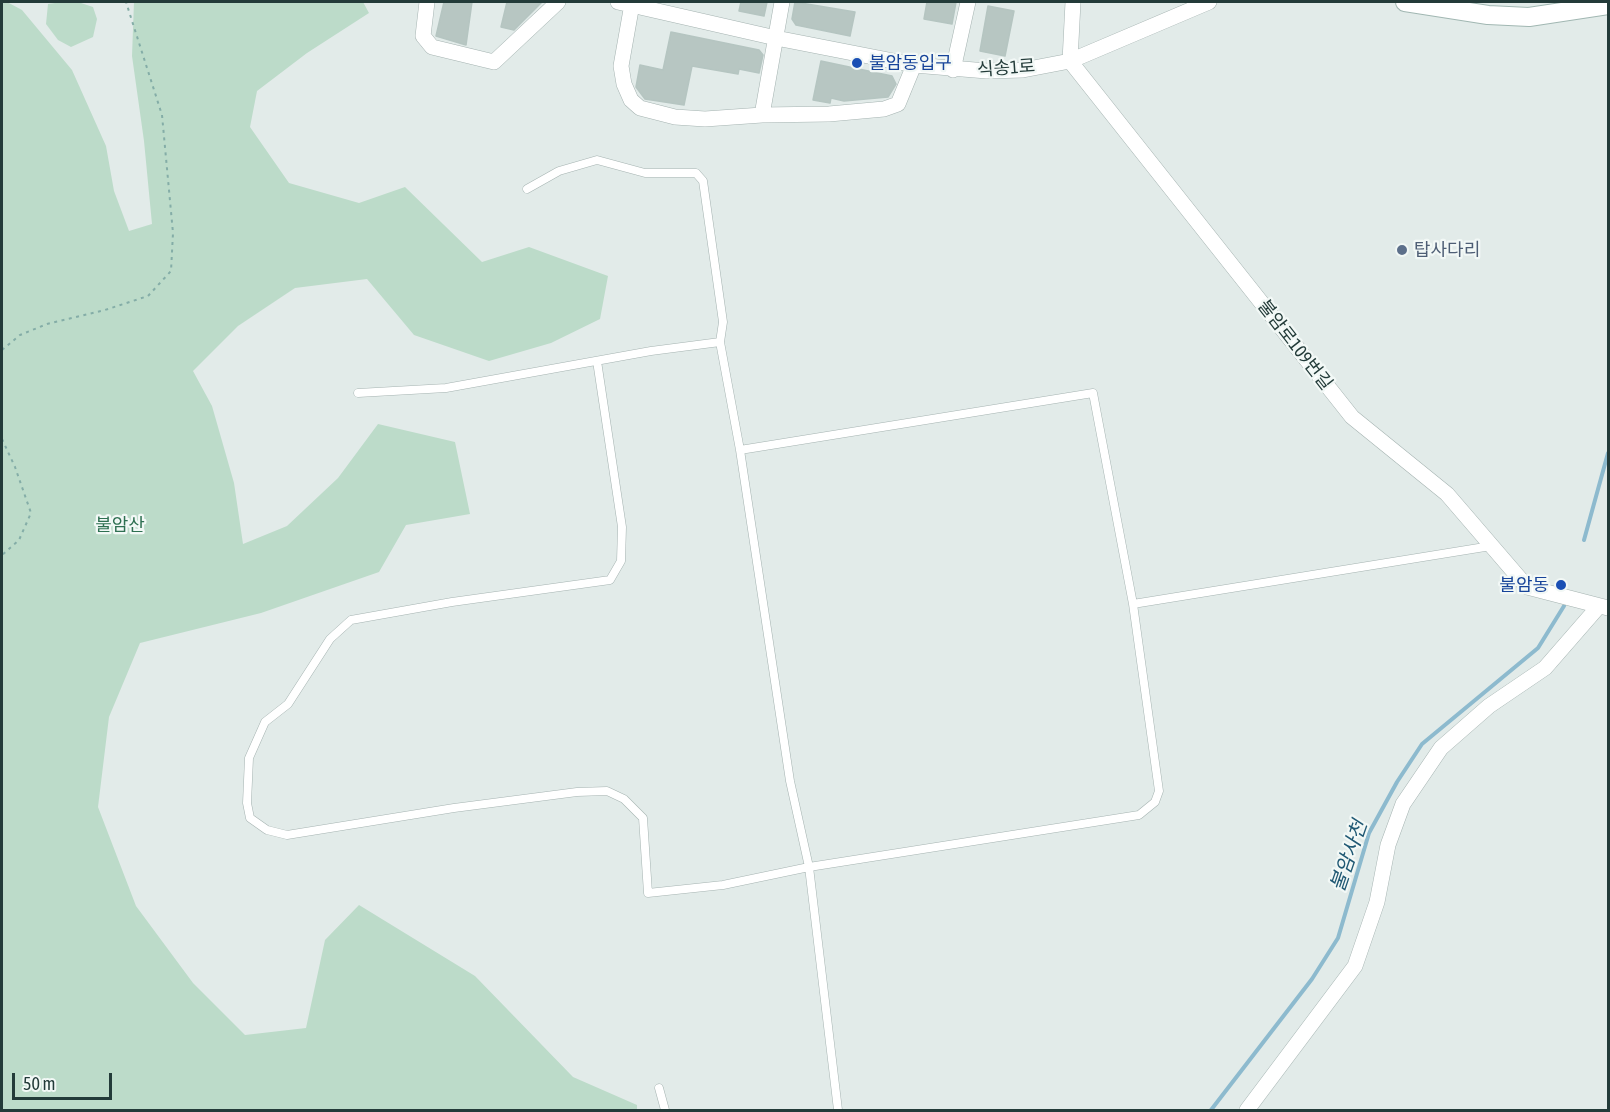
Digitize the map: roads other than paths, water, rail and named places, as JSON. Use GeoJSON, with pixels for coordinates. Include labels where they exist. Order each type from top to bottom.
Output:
{"type":"FeatureCollection","features":[{"type":"Feature","properties":{"kind":"street"},"geometry":{"type":"LineString","coordinates":[[428,2],[423,36],[432,47],[494,62],[558,2]]}},
{"type":"Feature","properties":{"kind":"street"},"geometry":{"type":"LineString","coordinates":[[762,115],[782,2]]}},
{"type":"Feature","properties":{"kind":"street"},"geometry":{"type":"LineString","coordinates":[[953,70],[968,2]]}},
{"type":"Feature","properties":{"kind":"street"},"geometry":{"type":"LineString","coordinates":[[1070,61],[1073,2]]}},
{"type":"Feature","properties":{"kind":"street","name":"식송1로"},"geometry":{"type":"LineString","coordinates":[[625,3],[776,38],[914,65],[953,70],[1023,70],[1070,61],[1209,2]]}},
{"type":"Feature","properties":{"kind":"street"},"geometry":{"type":"LineString","coordinates":[[1405,2],[1488,15],[1529,17],[1608,6]]}},
{"type":"Feature","properties":{"kind":"street"},"geometry":{"type":"LineString","coordinates":[[625,3],[621,66],[624,84],[631,100],[640,108],[675,117],[705,119],[829,114],[884,109],[898,104],[914,65]]}},
{"type":"Feature","properties":{"kind":"street","name":"불암로109번길"},"geometry":{"type":"LineString","coordinates":[[1070,61],[1352,417],[1447,495],[1527,587],[1604,607]]}},
{"type":"Feature","properties":{"kind":"street"},"geometry":{"type":"LineString","coordinates":[[1247,1110],[1355,966],[1377,902],[1388,845],[1403,804],[1441,748],[1489,706],[1545,668],[1604,607]]}},
{"type":"Feature","properties":{"kind":"lane"},"geometry":{"type":"LineString","coordinates":[[527,189],[560,171],[597,160],[645,172],[696,173],[703,181],[707,195],[723,322],[720,342],[740,450],[790,781],[808,867],[838,1110]]}},
{"type":"Feature","properties":{"kind":"lane"},"geometry":{"type":"LineString","coordinates":[[358,393],[446,388],[720,342]]}},
{"type":"Feature","properties":{"kind":"lane"},"geometry":{"type":"LineString","coordinates":[[597,361],[622,526],[621,561],[610,580],[452,602],[351,620],[330,639],[288,705],[265,722],[249,758],[250,818],[267,830],[287,835],[454,808],[577,792],[607,791],[624,799],[643,818],[648,893],[723,885],[808,867],[1139,815],[1155,802],[1159,791],[1133,604],[1093,393],[740,450]]}},
{"type":"Feature","properties":{"kind":"lane"},"geometry":{"type":"LineString","coordinates":[[1133,604],[1493,546]]}},
{"type":"Feature","properties":{"kind":"lane"},"geometry":{"type":"LineString","coordinates":[[659,1088],[664,1110]]}},
{"type":"Feature","properties":{"kind":"waterway"},"geometry":{"type":"LineString","coordinates":[[1584,540],[1608,453]]}},
{"type":"Feature","properties":{"kind":"waterway","name":"불암사천"},"geometry":{"type":"LineString","coordinates":[[1211,1110],[1312,979],[1338,938],[1369,833],[1397,782],[1422,744],[1538,648],[1564,606]]}},
{"type":"Feature","properties":{"kind":"place","name":"불암동입구"},"geometry":{"type":"Point","coordinates":[857,63]}},
{"type":"Feature","properties":{"kind":"place","name":"탑사다리"},"geometry":{"type":"Point","coordinates":[1402,250]}},
{"type":"Feature","properties":{"kind":"place","name":"불암동"},"geometry":{"type":"Point","coordinates":[1561,585]}},
{"type":"Feature","properties":{"kind":"park label","name":"불암산"},"geometry":{"type":"Point","coordinates":[120,525]}}]}
